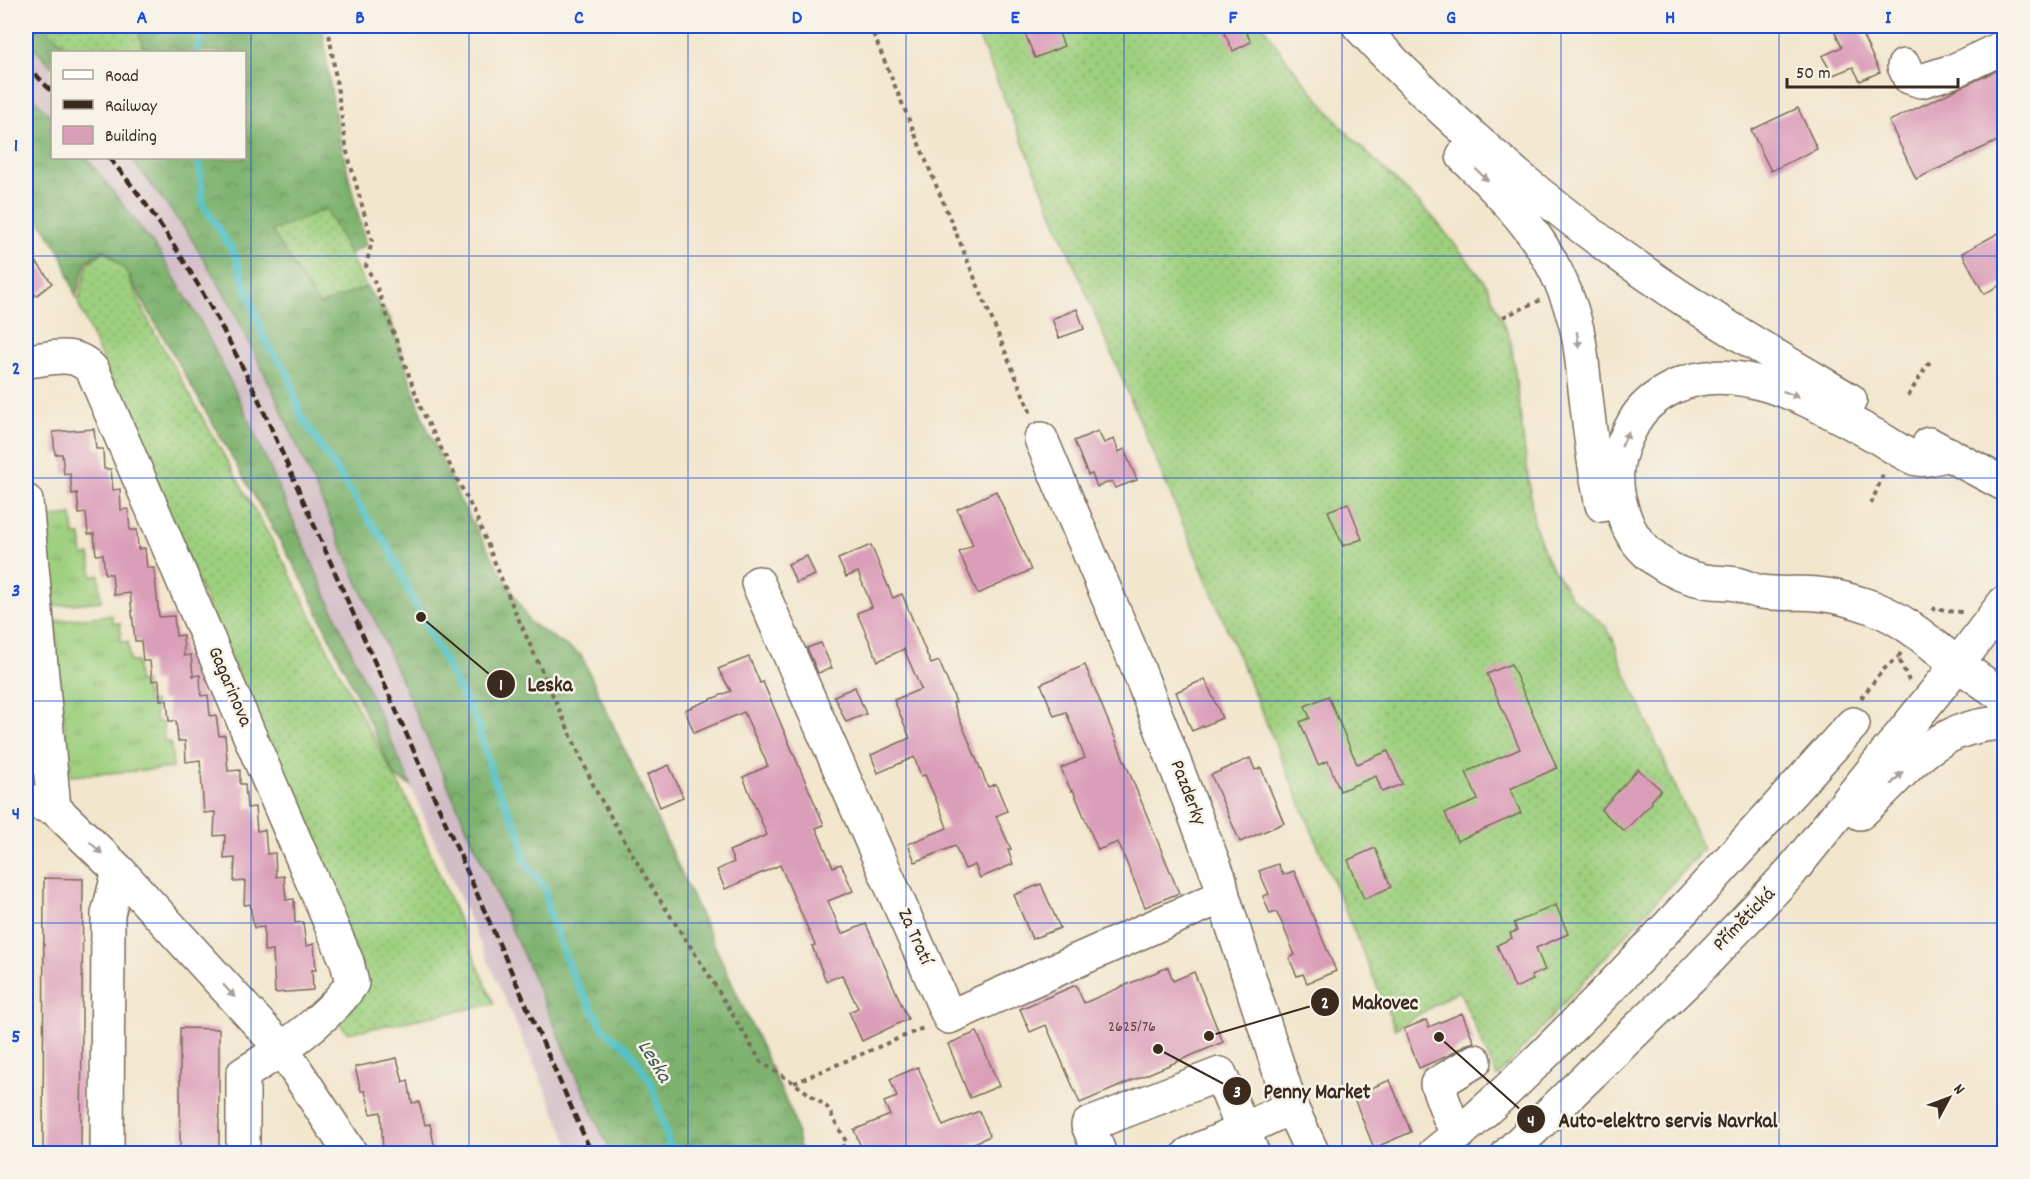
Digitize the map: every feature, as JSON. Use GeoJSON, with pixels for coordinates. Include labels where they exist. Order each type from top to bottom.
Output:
{"type":"FeatureCollection","features":[{"type":"Feature","properties":{"kind":"street"},"geometry":{"type":"LineString","coordinates":[[1342,26],[1360,55],[1509,202],[1530,227],[1558,273],[1577,330],[1592,454],[1604,516],[1620,547],[1640,569],[1653,579],[1687,594],[1722,599],[1746,599],[1762,592]]}},
{"type":"Feature","properties":{"kind":"street"},"geometry":{"type":"LineString","coordinates":[[1359,26],[1438,106],[1490,152],[1558,209],[1609,247],[1716,320],[1858,405],[2004,484]]}},
{"type":"Feature","properties":{"kind":"street"},"geometry":{"type":"LineString","coordinates":[[1904,66],[1909,77],[1921,81],[1953,71],[2004,47]]}},
{"type":"Feature","properties":{"kind":"street","name":"Gagarinova"},"geometry":{"type":"LineString","coordinates":[[26,361],[72,356],[86,363],[93,371],[347,962],[352,983],[342,998],[282,1049],[243,1074],[243,1154]]}},
{"type":"Feature","properties":{"kind":"street"},"geometry":{"type":"LineString","coordinates":[[1950,455],[1918,459],[1814,404],[1786,392],[1751,382],[1707,377],[1681,384],[1661,394],[1647,404],[1636,418],[1619,452],[1616,470],[1618,500],[1630,532],[1642,547],[1660,563],[1683,575],[1704,581],[1736,584],[1762,592],[1819,594],[1873,608],[1906,624],[2004,697]]}},
{"type":"Feature","properties":{"kind":"street","name":"Pazderky"},"geometry":{"type":"LineString","coordinates":[[1041,439],[1135,661],[1221,880],[1223,896],[1292,1107],[1313,1154]]}},
{"type":"Feature","properties":{"kind":"street"},"geometry":{"type":"LineString","coordinates":[[26,501],[40,804],[119,871],[282,1049],[351,1154]]}},
{"type":"Feature","properties":{"kind":"street","name":"Za Tratí"},"geometry":{"type":"LineString","coordinates":[[758,583],[949,1017]]}},
{"type":"Feature","properties":{"kind":"street","name":"Přímětická"},"geometry":{"type":"LineString","coordinates":[[1508,1154],[1690,977],[1790,873],[1958,664],[2004,603]]}},
{"type":"Feature","properties":{"kind":"street"},"geometry":{"type":"LineString","coordinates":[[1790,873],[1881,794],[1924,751],[1957,732],[1973,727],[2004,723]]}},
{"type":"Feature","properties":{"kind":"street"},"geometry":{"type":"LineString","coordinates":[[1434,1154],[1544,1055],[1613,985],[1712,881],[1847,730]]}},
{"type":"Feature","properties":{"kind":"street"},"geometry":{"type":"LineString","coordinates":[[107,1154],[108,914],[119,871]]}},
{"type":"Feature","properties":{"kind":"street"},"geometry":{"type":"LineString","coordinates":[[949,1017],[1223,896]]}},
{"type":"Feature","properties":{"kind":"street"},"geometry":{"type":"LineString","coordinates":[[1460,1133],[1450,1119],[1437,1084],[1475,1061]]}},
{"type":"Feature","properties":{"kind":"street"},"geometry":{"type":"LineString","coordinates":[[1100,1154],[1088,1125],[1220,1074],[1248,1142]]}},
{"type":"Feature","properties":{"kind":"street"},"geometry":{"type":"LineString","coordinates":[[1189,1154],[1248,1142],[1292,1107]]}},
{"type":"Feature","properties":{"kind":"path"},"geometry":{"type":"LineString","coordinates":[[328,26],[347,152],[372,241],[366,266],[376,285],[422,411],[475,514],[513,607],[596,791],[649,883],[710,977],[761,1062],[827,1107],[852,1154]]}},
{"type":"Feature","properties":{"kind":"path"},"geometry":{"type":"LineString","coordinates":[[870,26],[1041,439]]}},
{"type":"Feature","properties":{"kind":"path"},"geometry":{"type":"LineString","coordinates":[[1503,317],[1549,296]]}},
{"type":"Feature","properties":{"kind":"path"},"geometry":{"type":"LineString","coordinates":[[1908,396],[1932,358]]}},
{"type":"Feature","properties":{"kind":"path"},"geometry":{"type":"LineString","coordinates":[[1870,504],[1889,462]]}},
{"type":"Feature","properties":{"kind":"path"},"geometry":{"type":"LineString","coordinates":[[1847,730],[1846,718],[1854,706],[1883,670],[1898,657]]}},
{"type":"Feature","properties":{"kind":"path"},"geometry":{"type":"LineString","coordinates":[[794,1083],[949,1017]]}},
{"type":"Feature","properties":{"kind":"path"},"geometry":{"type":"LineString","coordinates":[[825,1154],[828,1150],[848,1145]]}},
{"type":"Feature","properties":{"kind":"shaded area"},"geometry":{"type":"Polygon","coordinates":[[[26,38],[51,66],[51,117],[26,89],[26,38]]]}},
{"type":"Feature","properties":{"kind":"shaded area"},"geometry":{"type":"Polygon","coordinates":[[[88,159],[132,159],[188,233],[230,303],[272,389],[611,1153],[573,1153],[241,403],[159,252],[88,159]]]}},
{"type":"Feature","properties":{"kind":"green space"},"geometry":{"type":"Polygon","coordinates":[[[26,26],[44,26],[71,51],[51,51],[51,66],[26,38],[26,26]]]}},
{"type":"Feature","properties":{"kind":"green space"},"geometry":{"type":"Polygon","coordinates":[[[44,26],[136,26],[145,51],[71,51],[44,26]]]}},
{"type":"Feature","properties":{"kind":"green space"},"geometry":{"type":"Polygon","coordinates":[[[136,26],[323,26],[334,109],[366,245],[350,254],[326,209],[272,231],[319,305],[366,287],[390,318],[424,421],[461,502],[530,623],[581,655],[793,1116],[801,1153],[611,1153],[272,389],[230,303],[188,233],[132,159],[246,159],[246,51],[145,51],[136,26]]]}},
{"type":"Feature","properties":{"kind":"green space"},"geometry":{"type":"Polygon","coordinates":[[[974,26],[1263,26],[1286,59],[1345,131],[1433,217],[1487,285],[1511,342],[1534,523],[1547,559],[1572,598],[1606,627],[1613,639],[1620,660],[1703,849],[1497,1077],[1459,990],[1395,1029],[974,26]]]}},
{"type":"Feature","properties":{"kind":"green space"},"geometry":{"type":"Polygon","coordinates":[[[26,89],[51,117],[51,159],[88,159],[159,252],[199,319],[241,403],[411,786],[395,777],[305,585],[125,270],[105,249],[86,261],[76,297],[61,253],[26,200],[26,89]]]}},
{"type":"Feature","properties":{"kind":"green space"},"geometry":{"type":"Polygon","coordinates":[[[326,209],[366,287],[319,305],[272,231],[326,209]]]}},
{"type":"Feature","properties":{"kind":"green space"},"geometry":{"type":"Polygon","coordinates":[[[105,251],[125,270],[151,326],[285,564],[362,717],[410,805],[494,1004],[348,1033],[335,1019],[364,971],[78,303],[88,262],[105,251]]]}},
{"type":"Feature","properties":{"kind":"green space"},"geometry":{"type":"Polygon","coordinates":[[[72,515],[74,535],[81,535],[83,556],[90,555],[92,576],[99,575],[101,601],[53,606],[43,518],[72,515]]]}},
{"type":"Feature","properties":{"kind":"green space"},"geometry":{"type":"Polygon","coordinates":[[[112,615],[113,623],[120,623],[121,642],[128,642],[130,662],[137,662],[138,682],[145,682],[147,702],[154,701],[156,722],[163,722],[164,742],[171,742],[173,768],[70,776],[54,621],[112,615]]]}},
{"type":"Feature","properties":{"kind":"building"},"geometry":{"type":"Polygon","coordinates":[[[1022,26],[1056,26],[1064,46],[1035,58],[1022,26]]]}},
{"type":"Feature","properties":{"kind":"building"},"geometry":{"type":"Polygon","coordinates":[[[1221,26],[1243,26],[1251,42],[1233,51],[1221,26]]]}},
{"type":"Feature","properties":{"kind":"building"},"geometry":{"type":"Polygon","coordinates":[[[1832,26],[1858,26],[1880,72],[1860,81],[1853,67],[1833,75],[1822,56],[1842,47],[1832,26]]]}},
{"type":"Feature","properties":{"kind":"building"},"geometry":{"type":"Polygon","coordinates":[[[2004,67],[2004,138],[1916,179],[1889,121],[2004,67]]]}},
{"type":"Feature","properties":{"kind":"building"},"geometry":{"type":"Polygon","coordinates":[[[1798,108],[1817,149],[1771,171],[1751,130],[1798,108]]]}},
{"type":"Feature","properties":{"kind":"building"},"geometry":{"type":"Polygon","coordinates":[[[2004,230],[2004,283],[1984,294],[1962,253],[2004,230]]]}},
{"type":"Feature","properties":{"kind":"building"},"geometry":{"type":"Polygon","coordinates":[[[26,248],[52,283],[36,296],[26,282],[26,248]]]}},
{"type":"Feature","properties":{"kind":"building"},"geometry":{"type":"Polygon","coordinates":[[[1077,309],[1084,329],[1059,338],[1052,319],[1077,309]]]}},
{"type":"Feature","properties":{"kind":"building"},"geometry":{"type":"Polygon","coordinates":[[[94,429],[96,449],[103,449],[104,469],[111,469],[113,490],[120,489],[121,510],[128,509],[130,530],[137,530],[138,549],[145,548],[147,568],[154,568],[159,617],[174,616],[176,636],[183,635],[184,656],[191,655],[193,676],[200,675],[201,696],[208,695],[210,716],[216,715],[219,736],[225,735],[228,771],[240,770],[240,784],[245,784],[247,808],[255,807],[257,831],[265,830],[267,854],[275,853],[276,877],[284,876],[286,900],[294,899],[295,923],[303,922],[306,946],[314,944],[316,970],[312,970],[313,990],[275,993],[273,950],[264,951],[264,927],[254,928],[250,904],[244,905],[245,881],[234,882],[235,858],[224,859],[225,835],[214,836],[215,812],[204,813],[200,760],[186,762],[185,741],[178,741],[176,721],[169,721],[167,700],[160,700],[159,680],[152,681],[150,661],[143,661],[141,641],[135,641],[130,593],[114,595],[112,574],[105,574],[103,554],[96,555],[94,534],[88,534],[86,513],[79,514],[77,493],[72,494],[70,473],[64,474],[62,454],[55,454],[53,432],[94,429]]]}},
{"type":"Feature","properties":{"kind":"building"},"geometry":{"type":"Polygon","coordinates":[[[1098,431],[1104,443],[1114,439],[1119,452],[1124,449],[1137,480],[1115,488],[1112,481],[1097,487],[1092,474],[1088,475],[1074,441],[1098,431]]]}},
{"type":"Feature","properties":{"kind":"building"},"geometry":{"type":"Polygon","coordinates":[[[996,491],[1031,570],[978,594],[959,552],[973,545],[957,509],[996,491]]]}},
{"type":"Feature","properties":{"kind":"building"},"geometry":{"type":"Polygon","coordinates":[[[1348,503],[1362,539],[1343,546],[1328,511],[1348,503]]]}},
{"type":"Feature","properties":{"kind":"building"},"geometry":{"type":"Polygon","coordinates":[[[871,545],[893,598],[902,594],[931,664],[939,661],[956,702],[953,703],[988,787],[996,784],[1007,811],[996,816],[1011,849],[1008,850],[1013,864],[980,878],[975,865],[965,869],[955,846],[915,862],[908,844],[947,828],[941,811],[925,775],[921,776],[914,757],[878,773],[871,755],[910,738],[894,700],[921,689],[904,649],[878,661],[857,613],[872,607],[858,572],[846,577],[838,559],[871,545]]]}},
{"type":"Feature","properties":{"kind":"building"},"geometry":{"type":"Polygon","coordinates":[[[807,556],[815,575],[796,583],[788,564],[807,556]]]}},
{"type":"Feature","properties":{"kind":"building"},"geometry":{"type":"Polygon","coordinates":[[[821,643],[832,668],[818,673],[807,648],[821,643]]]}},
{"type":"Feature","properties":{"kind":"building"},"geometry":{"type":"Polygon","coordinates":[[[749,657],[760,683],[763,682],[824,825],[816,828],[833,867],[841,864],[853,891],[828,901],[842,934],[866,924],[908,1019],[862,1041],[849,1012],[858,1008],[842,975],[826,981],[812,946],[815,945],[780,865],[725,889],[717,870],[734,862],[729,851],[767,835],[743,777],[768,766],[744,712],[694,733],[685,710],[731,691],[718,669],[749,657]]]}},
{"type":"Feature","properties":{"kind":"building"},"geometry":{"type":"Polygon","coordinates":[[[1511,664],[1557,768],[1510,789],[1521,813],[1457,841],[1445,813],[1478,800],[1466,772],[1520,749],[1487,674],[1511,664]]]}},
{"type":"Feature","properties":{"kind":"building"},"geometry":{"type":"Polygon","coordinates":[[[1085,665],[1179,893],[1145,907],[1118,842],[1098,850],[1073,790],[1071,791],[1061,768],[1085,758],[1066,712],[1054,716],[1041,684],[1085,665]]]}},
{"type":"Feature","properties":{"kind":"building"},"geometry":{"type":"Polygon","coordinates":[[[1205,679],[1222,718],[1192,731],[1176,692],[1205,679]]]}},
{"type":"Feature","properties":{"kind":"building"},"geometry":{"type":"Polygon","coordinates":[[[855,687],[866,714],[846,722],[834,696],[855,687]]]}},
{"type":"Feature","properties":{"kind":"building"},"geometry":{"type":"Polygon","coordinates":[[[1328,696],[1357,764],[1388,751],[1402,784],[1382,792],[1376,776],[1340,791],[1328,761],[1318,765],[1300,722],[1310,718],[1305,706],[1328,696]]]}},
{"type":"Feature","properties":{"kind":"building"},"geometry":{"type":"Polygon","coordinates":[[[1250,758],[1255,770],[1261,768],[1284,823],[1240,842],[1211,775],[1250,758]]]}},
{"type":"Feature","properties":{"kind":"building"},"geometry":{"type":"Polygon","coordinates":[[[669,765],[683,797],[660,807],[647,775],[669,765]]]}},
{"type":"Feature","properties":{"kind":"building"},"geometry":{"type":"Polygon","coordinates":[[[1638,769],[1661,790],[1652,803],[1624,831],[1601,810],[1638,769]]]}},
{"type":"Feature","properties":{"kind":"building"},"geometry":{"type":"Polygon","coordinates":[[[1375,848],[1391,887],[1364,899],[1348,860],[1375,848]]]}},
{"type":"Feature","properties":{"kind":"building"},"geometry":{"type":"Polygon","coordinates":[[[1278,864],[1283,875],[1294,871],[1336,971],[1307,983],[1303,974],[1297,976],[1289,958],[1295,955],[1281,921],[1276,912],[1270,914],[1263,896],[1269,894],[1259,871],[1278,864]]]}},
{"type":"Feature","properties":{"kind":"building"},"geometry":{"type":"Polygon","coordinates":[[[44,878],[83,879],[81,1154],[43,1154],[44,878]]]}},
{"type":"Feature","properties":{"kind":"building"},"geometry":{"type":"Polygon","coordinates":[[[1041,884],[1060,928],[1032,939],[1014,895],[1041,884]]]}},
{"type":"Feature","properties":{"kind":"building"},"geometry":{"type":"Polygon","coordinates":[[[1556,905],[1568,934],[1536,948],[1545,970],[1531,976],[1533,980],[1515,988],[1497,945],[1512,938],[1510,933],[1517,931],[1514,923],[1556,905]]]}},
{"type":"Feature","properties":{"kind":"building"},"geometry":{"type":"Polygon","coordinates":[[[1168,967],[1173,981],[1194,972],[1223,1042],[1080,1103],[1046,1025],[1030,1032],[1020,1009],[1076,985],[1084,1003],[1168,967]]]}},
{"type":"Feature","properties":{"kind":"building"},"geometry":{"type":"Polygon","coordinates":[[[1462,1013],[1474,1042],[1419,1068],[1404,1029],[1426,1020],[1429,1027],[1462,1013]]]}},
{"type":"Feature","properties":{"kind":"building"},"geometry":{"type":"Polygon","coordinates":[[[180,1028],[219,1029],[219,1154],[180,1154],[180,1028]]]}},
{"type":"Feature","properties":{"kind":"building"},"geometry":{"type":"Polygon","coordinates":[[[977,1032],[999,1086],[970,1098],[948,1044],[977,1032]]]}},
{"type":"Feature","properties":{"kind":"building"},"geometry":{"type":"Polygon","coordinates":[[[397,1058],[403,1082],[408,1080],[412,1103],[419,1102],[425,1125],[430,1124],[436,1154],[383,1154],[381,1112],[371,1114],[365,1091],[361,1091],[355,1067],[397,1058]]]}},
{"type":"Feature","properties":{"kind":"building"},"geometry":{"type":"Polygon","coordinates":[[[918,1067],[943,1126],[979,1111],[990,1136],[949,1154],[864,1154],[854,1130],[890,1115],[884,1102],[897,1097],[890,1079],[918,1067]]]}},
{"type":"Feature","properties":{"kind":"building"},"geometry":{"type":"Polygon","coordinates":[[[1390,1080],[1411,1132],[1374,1148],[1353,1096],[1390,1080]]]}},
{"type":"Feature","properties":{"kind":"waterway","name":"Leska"},"geometry":{"type":"LineString","coordinates":[[194,26],[201,38],[197,51]]}},
{"type":"Feature","properties":{"kind":"waterway","name":"Leska"},"geometry":{"type":"LineString","coordinates":[[199,159],[203,204],[234,253],[266,343],[288,373],[300,414],[387,544],[421,617],[477,723],[495,783],[520,833],[524,860],[545,889],[549,912],[572,975],[605,1031],[629,1049],[652,1084],[672,1154]]}},
{"type":"Feature","properties":{"kind":"railway"},"geometry":{"type":"LineString","coordinates":[[26,64],[51,91]]}},
{"type":"Feature","properties":{"kind":"railway"},"geometry":{"type":"LineString","coordinates":[[110,159],[152,213],[191,272],[257,396],[592,1154]]}},
{"type":"Feature","properties":{"kind":"place","name":"Leska"},"geometry":{"type":"Point","coordinates":[421,617]}},
{"type":"Feature","properties":{"kind":"place","name":"Makovec"},"geometry":{"type":"Point","coordinates":[1209,1036]}},
{"type":"Feature","properties":{"kind":"place","name":"Auto-elektro servis Navrkal"},"geometry":{"type":"Point","coordinates":[1439,1037]}},
{"type":"Feature","properties":{"kind":"place","name":"Penny Market"},"geometry":{"type":"Point","coordinates":[1158,1049]}}]}
